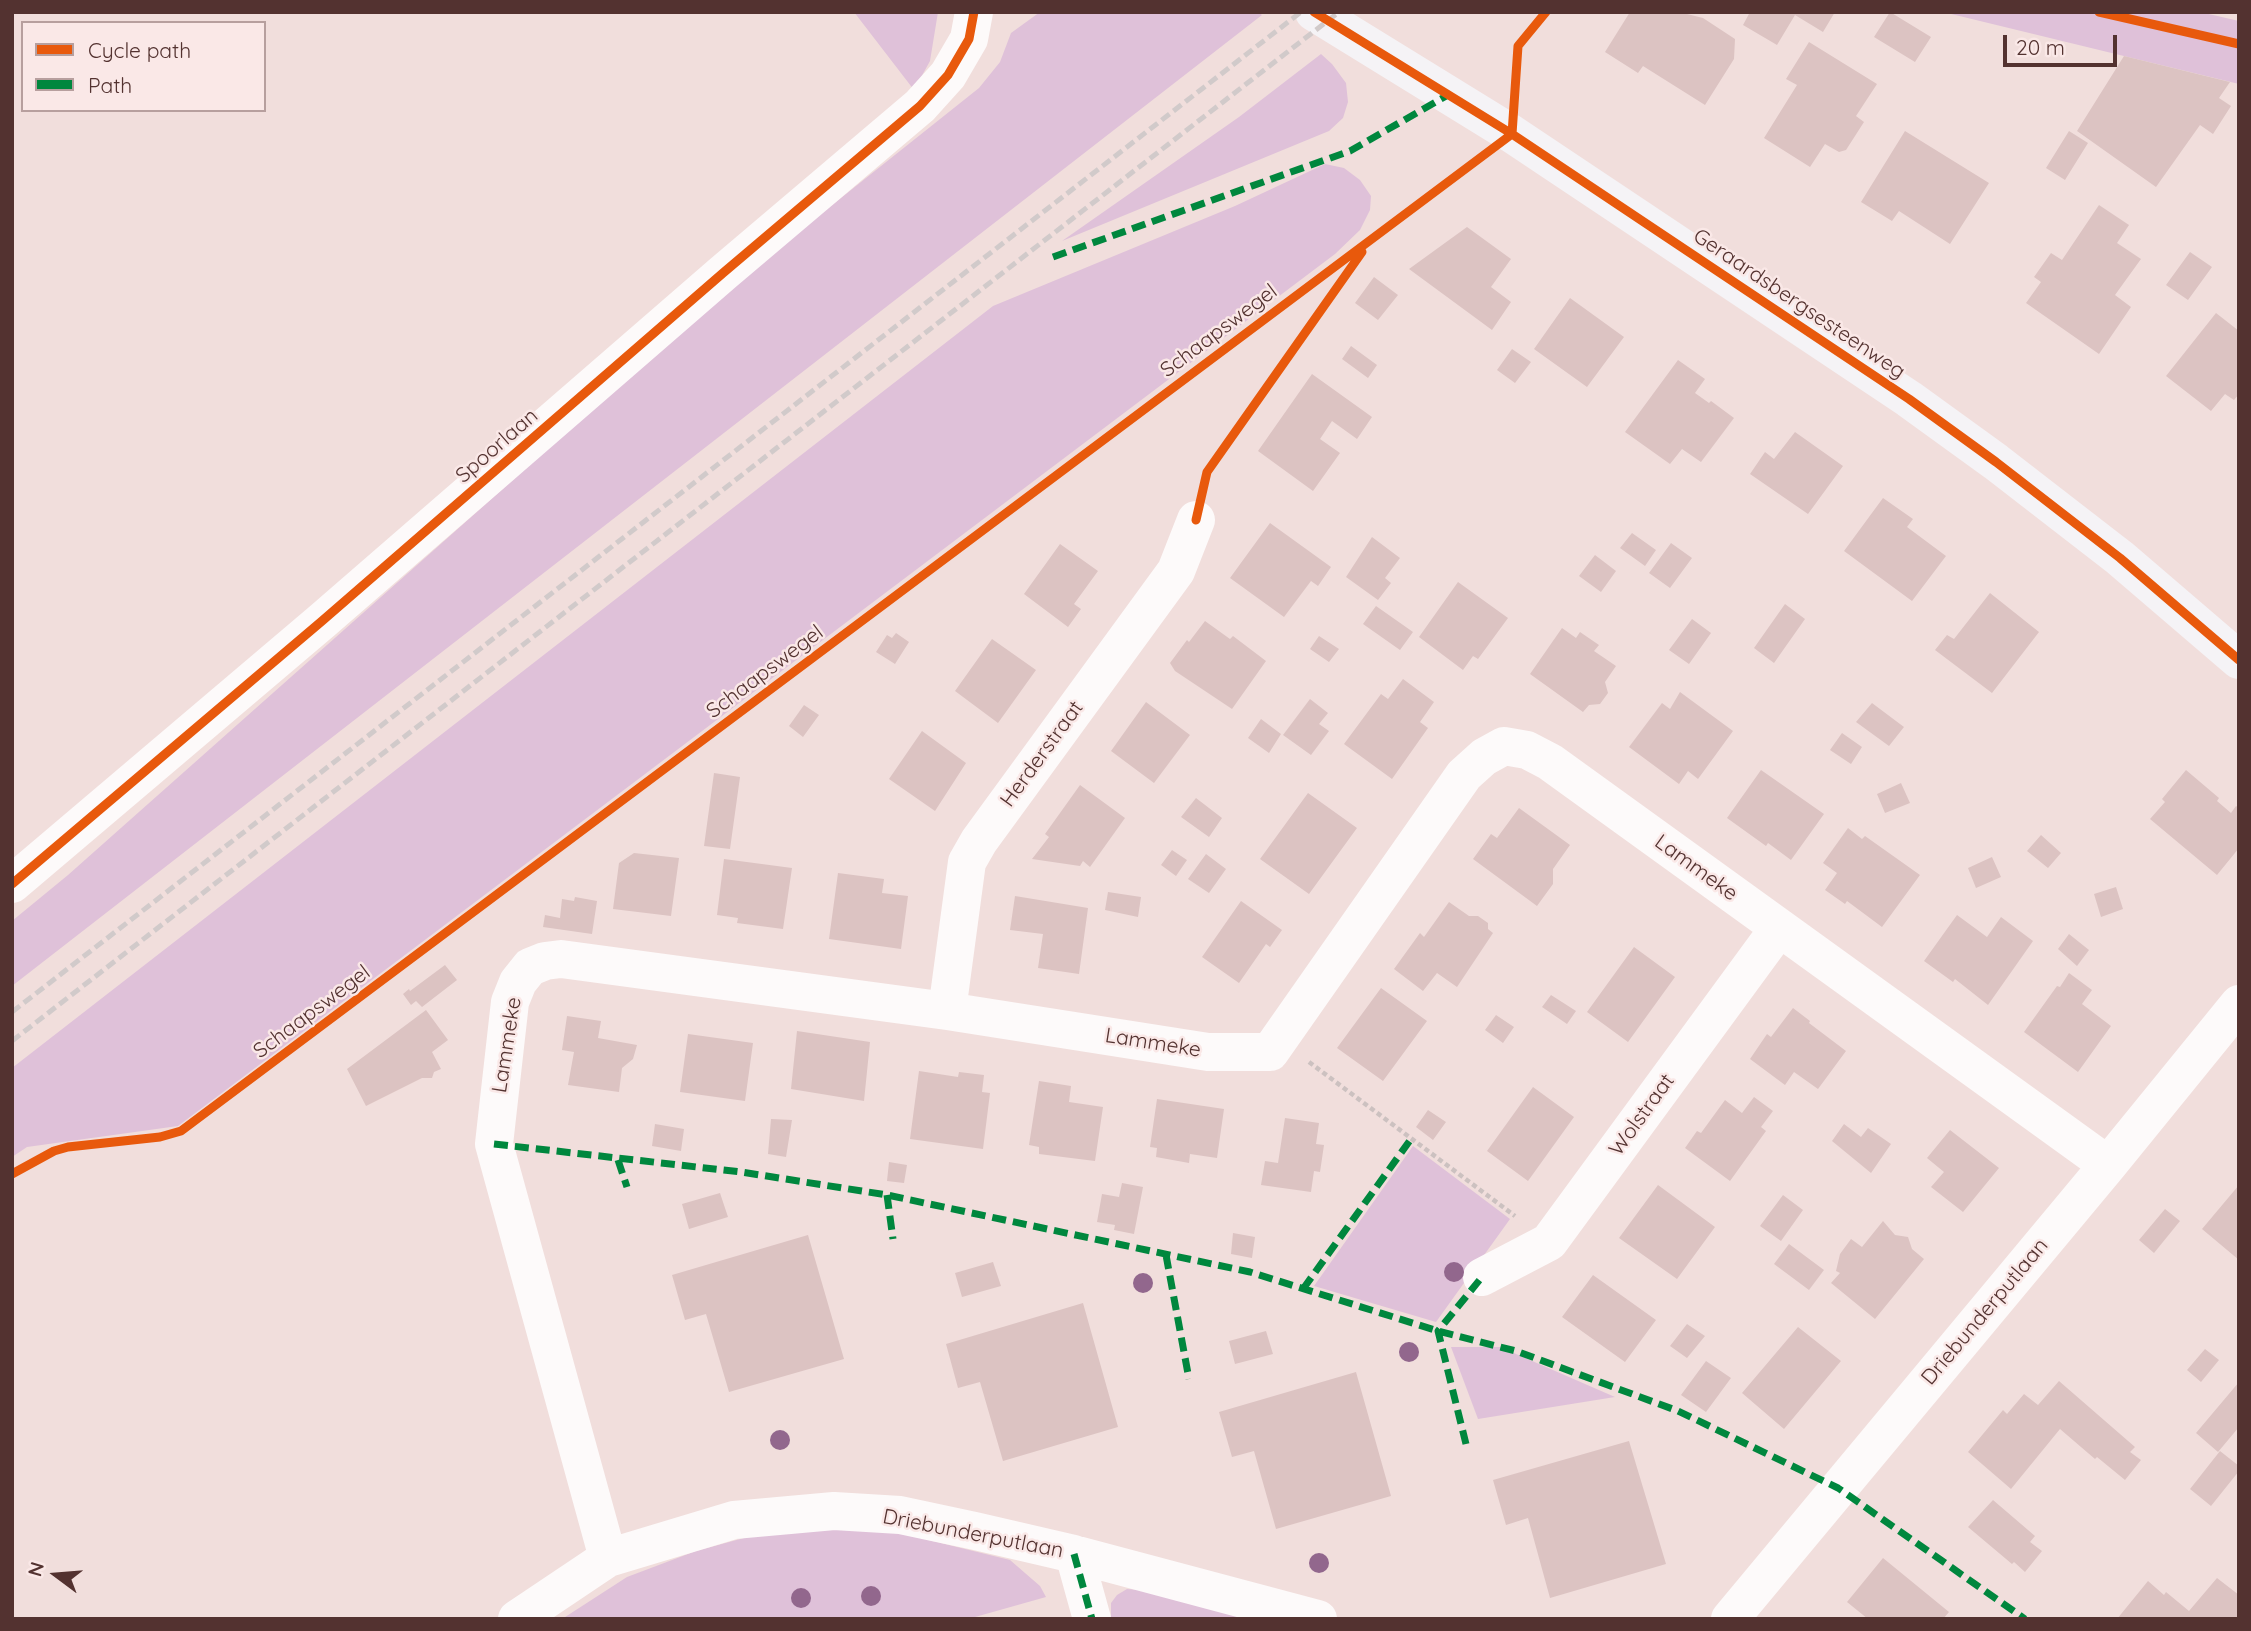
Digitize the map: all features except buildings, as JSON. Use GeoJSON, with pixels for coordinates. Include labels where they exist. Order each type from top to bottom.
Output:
{"type":"FeatureCollection","features":[{"type":"Feature","properties":{"kind":"main road","name":"Geraardsbergsesteenweg"},"geometry":{"type":"LineString","coordinates":[[1314,12],[1512,134],[1699,256],[1909,399],[2120,558],[2239,660]]}},
{"type":"Feature","properties":{"kind":"street","name":"Spoorlaan"},"geometry":{"type":"LineString","coordinates":[[12,884],[920,106],[948,75],[964,48],[969,38],[974,12]]}},
{"type":"Feature","properties":{"kind":"street","name":"Herderstraat"},"geometry":{"type":"LineString","coordinates":[[947,1011],[967,862],[979,841],[1176,571],[1196,520]]}},
{"type":"Feature","properties":{"kind":"street","name":"Lammeke"},"geometry":{"type":"LineString","coordinates":[[608,1558],[494,1144],[510,1002],[518,982],[530,967],[545,961],[561,959],[947,1011],[1209,1052],[1270,1052],[1464,775],[1484,757],[1504,746],[1527,750],[1550,762],[2108,1165]]}},
{"type":"Feature","properties":{"kind":"street","name":"Wolstraat"},"geometry":{"type":"LineString","coordinates":[[1482,1277],[1549,1242],[1779,928]]}},
{"type":"Feature","properties":{"kind":"street","name":"Driebunderputlaan"},"geometry":{"type":"LineString","coordinates":[[1730,1619],[2239,1004]]}},
{"type":"Feature","properties":{"kind":"street","name":"Driebunderputlaan"},"geometry":{"type":"LineString","coordinates":[[517,1619],[608,1558],[734,1520],[834,1511],[900,1515],[1074,1554],[1318,1619]]}},
{"type":"Feature","properties":{"kind":"street"},"geometry":{"type":"LineString","coordinates":[[1074,1554],[1092,1619]]}},
{"type":"Feature","properties":{"kind":"path"},"geometry":{"type":"LineString","coordinates":[[1270,1052],[1306,1060],[1549,1242]]}},
{"type":"Feature","properties":{"kind":"shaded area"},"geometry":{"type":"Polygon","coordinates":[[[854,12],[938,12],[930,61],[914,90],[854,12]]]}},
{"type":"Feature","properties":{"kind":"shaded area"},"geometry":{"type":"Polygon","coordinates":[[[1040,12],[1258,12],[1262,15],[12,986],[12,921],[68,875],[738,280],[979,88],[1000,62],[1011,33],[1040,12]]]}},
{"type":"Feature","properties":{"kind":"shaded area"},"geometry":{"type":"Polygon","coordinates":[[[1943,12],[2200,12],[2239,21],[2239,84],[1943,12]]]}},
{"type":"Feature","properties":{"kind":"shaded area"},"geometry":{"type":"Polygon","coordinates":[[[1321,54],[1346,83],[1348,102],[1343,118],[1329,131],[1062,241],[1239,117],[1321,54]]]}},
{"type":"Feature","properties":{"kind":"shaded area"},"geometry":{"type":"Polygon","coordinates":[[[1325,164],[1344,168],[1360,180],[1371,196],[1370,210],[1360,230],[1335,254],[178,1126],[27,1147],[12,1157],[12,1068],[993,306],[1235,206],[1325,164]]]}},
{"type":"Feature","properties":{"kind":"shaded area"},"geometry":{"type":"Polygon","coordinates":[[[1413,1146],[1510,1219],[1436,1322],[1314,1286],[1413,1146]]]}},
{"type":"Feature","properties":{"kind":"shaded area"},"geometry":{"type":"Polygon","coordinates":[[[1451,1347],[1500,1347],[1615,1397],[1478,1419],[1451,1347]]]}},
{"type":"Feature","properties":{"kind":"shaded area"},"geometry":{"type":"Polygon","coordinates":[[[839,1529],[900,1533],[1010,1560],[1040,1586],[1046,1597],[968,1619],[562,1619],[627,1577],[696,1551],[766,1532],[839,1529]]]}},
{"type":"Feature","properties":{"kind":"shaded area"},"geometry":{"type":"Polygon","coordinates":[[[1127,1589],[1252,1619],[1111,1619],[1111,1603],[1127,1589]]]}},
{"type":"Feature","properties":{"kind":"railway"},"geometry":{"type":"LineString","coordinates":[[12,1012],[1301,12]]}},
{"type":"Feature","properties":{"kind":"railway"},"geometry":{"type":"LineString","coordinates":[[12,1041],[1339,12]]}},
{"type":"Feature","properties":{"kind":"marked path"},"geometry":{"type":"LineString","coordinates":[[1053,257],[1350,151],[1448,95]]}},
{"type":"Feature","properties":{"kind":"marked path"},"geometry":{"type":"LineString","coordinates":[[1303,1289],[1411,1139]]}},
{"type":"Feature","properties":{"kind":"marked path"},"geometry":{"type":"LineString","coordinates":[[494,1144],[741,1172],[887,1195],[1250,1272],[1438,1331],[1516,1351],[1678,1411],[1838,1488],[2025,1619]]}},
{"type":"Feature","properties":{"kind":"marked path"},"geometry":{"type":"LineString","coordinates":[[618,1160],[627,1187]]}},
{"type":"Feature","properties":{"kind":"marked path"},"geometry":{"type":"LineString","coordinates":[[887,1195],[893,1239]]}},
{"type":"Feature","properties":{"kind":"marked path"},"geometry":{"type":"LineString","coordinates":[[1166,1255],[1189,1379]]}},
{"type":"Feature","properties":{"kind":"marked path"},"geometry":{"type":"LineString","coordinates":[[1466,1444],[1438,1331],[1482,1277]]}},
{"type":"Feature","properties":{"kind":"marked path"},"geometry":{"type":"LineString","coordinates":[[1074,1554],[1092,1619]]}},
{"type":"Feature","properties":{"kind":"cycle path"},"geometry":{"type":"LineString","coordinates":[[12,884],[920,106],[948,75],[969,39],[974,12]]}},
{"type":"Feature","properties":{"kind":"cycle path"},"geometry":{"type":"LineString","coordinates":[[1314,12],[1512,134],[1909,399],[2120,558],[2239,660]]}},
{"type":"Feature","properties":{"kind":"cycle path"},"geometry":{"type":"LineString","coordinates":[[1512,134],[1518,46],[1546,12]]}},
{"type":"Feature","properties":{"kind":"cycle path"},"geometry":{"type":"LineString","coordinates":[[2099,12],[2239,44]]}},
{"type":"Feature","properties":{"kind":"cycle path","name":"Schaapswegel"},"geometry":{"type":"LineString","coordinates":[[12,1174],[54,1151],[68,1147],[160,1137],[181,1131],[1512,134]]}},
{"type":"Feature","properties":{"kind":"cycle path"},"geometry":{"type":"LineString","coordinates":[[1196,520],[1207,472],[1362,252]]}}]}
